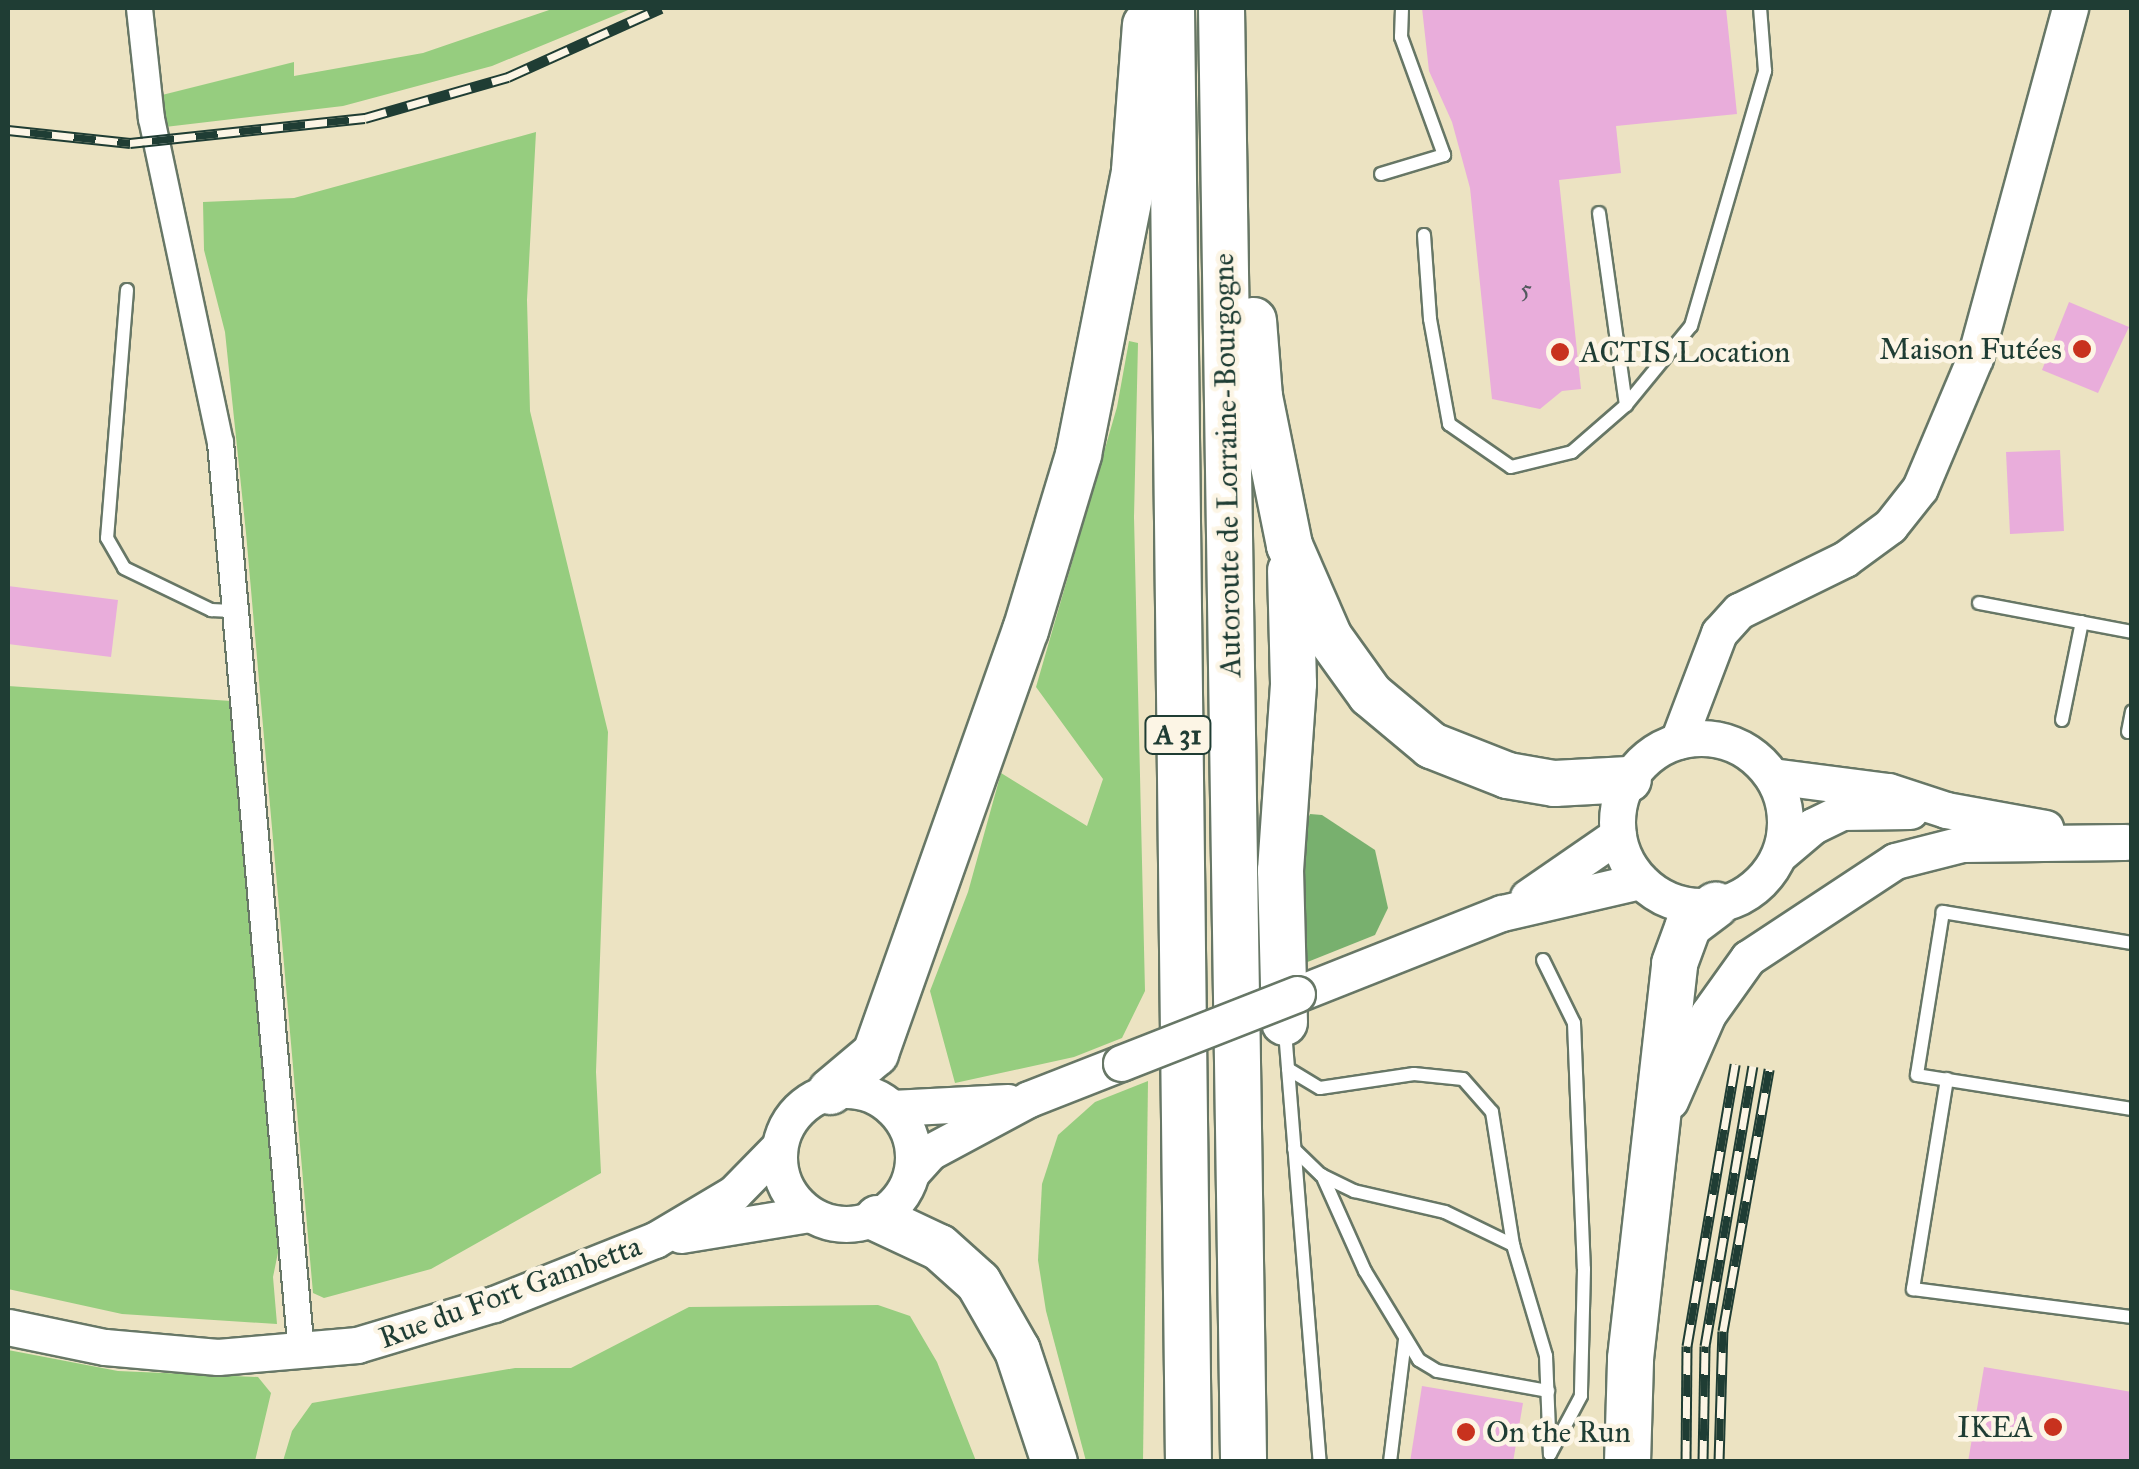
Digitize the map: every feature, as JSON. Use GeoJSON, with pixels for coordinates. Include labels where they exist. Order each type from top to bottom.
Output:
{"type":"FeatureCollection","features":[{"type":"Feature","properties":{"kind":"highway"},"geometry":{"type":"LineString","coordinates":[[830,1091],[875,1053],[1025,630],[1078,454],[1131,188],[1146,8]]}},
{"type":"Feature","properties":{"kind":"highway","name":"Autoroute de Lorraine-Bourgogne"},"geometry":{"type":"LineString","coordinates":[[1171,8],[1188,1462]]}},
{"type":"Feature","properties":{"kind":"highway","name":"Autoroute de Lorraine-Bourgogne"},"geometry":{"type":"LineString","coordinates":[[1221,8],[1243,1462]]}},
{"type":"Feature","properties":{"kind":"highway"},"geometry":{"type":"LineString","coordinates":[[1224,128],[1244,192],[1259,396],[1288,545],[1292,683],[1280,870],[1290,1008]]}},
{"type":"Feature","properties":{"kind":"highway"},"geometry":{"type":"LineString","coordinates":[[1288,545],[1329,638],[1394,720],[1431,745],[1507,775],[1554,782],[1628,779]]}},
{"type":"Feature","properties":{"kind":"highway"},"geometry":{"type":"LineString","coordinates":[[1627,1462],[1630,1358],[1680,941],[1696,916],[1715,906]]}},
{"type":"Feature","properties":{"kind":"highway"},"geometry":{"type":"LineString","coordinates":[[877,1218],[939,1246],[978,1282],[1017,1350],[1054,1462]]}},
{"type":"Feature","properties":{"kind":"main road"},"geometry":{"type":"LineString","coordinates":[[1946,426],[1953,362],[2030,95],[2048,8]]}},
{"type":"Feature","properties":{"kind":"main road"},"geometry":{"type":"LineString","coordinates":[[1678,741],[1720,633],[1738,611],[1845,559],[1890,526],[1920,488],[1975,358],[2070,8]]}},
{"type":"Feature","properties":{"kind":"main road"},"geometry":{"type":"LineString","coordinates":[[1707,664],[1721,740]]}},
{"type":"Feature","properties":{"kind":"main road"},"geometry":{"type":"LineString","coordinates":[[1780,854],[1786,814],[1772,776],[1758,760],[1721,740],[1678,741],[1642,762],[1628,779],[1618,835],[1640,881],[1662,897],[1715,906],[1754,888],[1780,854],[1812,826],[1842,812],[1946,810]]}},
{"type":"Feature","properties":{"kind":"main road"},"geometry":{"type":"LineString","coordinates":[[1772,776],[1888,791],[1946,810],[2128,842]]}},
{"type":"Feature","properties":{"kind":"main road"},"geometry":{"type":"LineString","coordinates":[[1029,1099],[892,1108],[853,1090],[830,1091],[796,1112],[779,1147],[784,1185],[809,1214],[854,1225],[877,1218],[893,1206],[912,1172],[930,1152],[1029,1099],[1122,1063],[1290,1008],[1502,914],[1618,835]]}},
{"type":"Feature","properties":{"kind":"main road"},"geometry":{"type":"LineString","coordinates":[[1659,1132],[1708,1014],[1748,958],[1785,928],[1894,861],[1929,849],[2128,842]]}},
{"type":"Feature","properties":{"kind":"main road"},"geometry":{"type":"LineString","coordinates":[[1502,914],[1640,881]]}},
{"type":"Feature","properties":{"kind":"main road"},"geometry":{"type":"LineString","coordinates":[[892,1108],[910,1138],[912,1172]]}},
{"type":"Feature","properties":{"kind":"main road","name":"Rue du Fort Gambetta"},"geometry":{"type":"LineString","coordinates":[[8,1327],[161,1354],[300,1353],[414,1331],[655,1240],[734,1193],[779,1147]]}},
{"type":"Feature","properties":{"kind":"main road","name":"Rue du Fort Gambetta"},"geometry":{"type":"LineString","coordinates":[[655,1240],[809,1214]]}},
{"type":"Feature","properties":{"kind":"street"},"geometry":{"type":"LineString","coordinates":[[139,8],[150,118],[211,380],[300,1353]]}},
{"type":"Feature","properties":{"kind":"lane"},"geometry":{"type":"LineString","coordinates":[[1380,174],[1444,155],[1402,37],[1402,8]]}},
{"type":"Feature","properties":{"kind":"lane"},"geometry":{"type":"LineString","coordinates":[[1424,235],[1430,319],[1449,424],[1511,467],[1572,452],[1626,405],[1692,326],[1765,72],[1760,8]]}},
{"type":"Feature","properties":{"kind":"lane"},"geometry":{"type":"LineString","coordinates":[[1600,214],[1626,405]]}},
{"type":"Feature","properties":{"kind":"lane"},"geometry":{"type":"LineString","coordinates":[[126,290],[108,538],[124,568],[211,610],[232,611]]}},
{"type":"Feature","properties":{"kind":"lane"},"geometry":{"type":"LineString","coordinates":[[1979,603],[2132,632]]}},
{"type":"Feature","properties":{"kind":"lane"},"geometry":{"type":"LineString","coordinates":[[2062,720],[2082,622]]}},
{"type":"Feature","properties":{"kind":"lane"},"geometry":{"type":"LineString","coordinates":[[2128,732],[2132,711]]}},
{"type":"Feature","properties":{"kind":"lane"},"geometry":{"type":"LineString","coordinates":[[2132,942],[1943,912],[1917,1074],[2132,1108]]}},
{"type":"Feature","properties":{"kind":"lane"},"geometry":{"type":"LineString","coordinates":[[1543,960],[1574,1024],[1584,1270],[1581,1396],[1551,1458]]}},
{"type":"Feature","properties":{"kind":"lane"},"geometry":{"type":"LineString","coordinates":[[1290,1008],[1288,1069],[1320,1462]]}},
{"type":"Feature","properties":{"kind":"lane"},"geometry":{"type":"LineString","coordinates":[[1288,1069],[1320,1088],[1414,1074],[1463,1079],[1492,1112],[1514,1244],[1546,1356],[1551,1458]]}},
{"type":"Feature","properties":{"kind":"lane"},"geometry":{"type":"LineString","coordinates":[[1947,1080],[1913,1289],[2132,1317]]}},
{"type":"Feature","properties":{"kind":"lane"},"geometry":{"type":"LineString","coordinates":[[1294,1149],[1322,1175],[1354,1191],[1482,1224],[1514,1244]]}},
{"type":"Feature","properties":{"kind":"lane"},"geometry":{"type":"LineString","coordinates":[[1322,1175],[1419,1360],[1437,1371],[1548,1391]]}},
{"type":"Feature","properties":{"kind":"lane"},"geometry":{"type":"LineString","coordinates":[[1390,1462],[1404,1336]]}},
{"type":"Feature","properties":{"kind":"green space"},"geometry":{"type":"Polygon","coordinates":[[[555,8],[633,8],[492,66],[343,106],[165,127],[162,95],[294,62],[294,76],[423,53],[555,8]]]}},
{"type":"Feature","properties":{"kind":"green space"},"geometry":{"type":"Polygon","coordinates":[[[536,132],[527,300],[530,411],[608,732],[596,1072],[601,1173],[431,1269],[324,1298],[313,1293],[246,533],[225,332],[204,250],[203,202],[294,198],[536,132]]]}},
{"type":"Feature","properties":{"kind":"green space"},"geometry":{"type":"Polygon","coordinates":[[[1129,341],[1138,343],[1134,517],[1145,991],[1122,1038],[1074,1057],[955,1083],[930,991],[968,892],[1001,773],[1087,826],[1103,779],[1036,687],[1117,407],[1129,341]]]}},
{"type":"Feature","properties":{"kind":"green space"},"geometry":{"type":"Polygon","coordinates":[[[8,686],[231,701],[281,1238],[273,1277],[277,1324],[122,1314],[8,1289],[8,686]]]}},
{"type":"Feature","properties":{"kind":"green space"},"geometry":{"type":"Polygon","coordinates":[[[1310,814],[1322,815],[1375,850],[1388,908],[1375,935],[1295,967],[1294,850],[1310,814]]]}},
{"type":"Feature","properties":{"kind":"green space"},"geometry":{"type":"Polygon","coordinates":[[[1148,1081],[1143,1461],[1086,1461],[1046,1311],[1038,1260],[1042,1184],[1058,1135],[1095,1102],[1148,1081]]]}},
{"type":"Feature","properties":{"kind":"green space"},"geometry":{"type":"Polygon","coordinates":[[[878,1305],[910,1316],[937,1362],[976,1461],[283,1461],[292,1431],[312,1403],[515,1368],[571,1368],[689,1307],[878,1305]]]}},
{"type":"Feature","properties":{"kind":"green space"},"geometry":{"type":"Polygon","coordinates":[[[8,1350],[118,1371],[258,1377],[271,1393],[255,1461],[8,1461],[8,1350]]]}},
{"type":"Feature","properties":{"kind":"building"},"geometry":{"type":"Polygon","coordinates":[[[1422,8],[1726,8],[1737,114],[1616,126],[1621,173],[1559,180],[1581,389],[1562,391],[1540,409],[1492,399],[1470,188],[1452,122],[1429,71],[1422,8]]]}},
{"type":"Feature","properties":{"kind":"building","name":"Maison Futées"},"geometry":{"type":"Polygon","coordinates":[[[2069,302],[2129,327],[2098,393],[2042,370],[2069,302]]]}},
{"type":"Feature","properties":{"kind":"building"},"geometry":{"type":"Polygon","coordinates":[[[2060,450],[2064,531],[2010,534],[2006,452],[2060,450]]]}},
{"type":"Feature","properties":{"kind":"building"},"geometry":{"type":"Polygon","coordinates":[[[8,586],[118,600],[111,657],[8,644],[8,586]]]}},
{"type":"Feature","properties":{"kind":"building","name":"IKEA"},"geometry":{"type":"Polygon","coordinates":[[[1984,1367],[2132,1392],[2132,1462],[1968,1462],[1984,1367]]]}},
{"type":"Feature","properties":{"kind":"building","name":"On the Run"},"geometry":{"type":"Polygon","coordinates":[[[1422,1386],[1523,1403],[1513,1462],[1410,1462],[1422,1386]]]}},
{"type":"Feature","properties":{"kind":"railway"},"geometry":{"type":"LineString","coordinates":[[8,130],[130,143],[365,118],[508,77],[661,8]]}},
{"type":"Feature","properties":{"kind":"railway"},"geometry":{"type":"LineString","coordinates":[[1686,1462],[1687,1346],[1735,1064]]}},
{"type":"Feature","properties":{"kind":"railway"},"geometry":{"type":"LineString","coordinates":[[1703,1462],[1705,1346],[1753,1066]]}},
{"type":"Feature","properties":{"kind":"railway"},"geometry":{"type":"LineString","coordinates":[[1719,1462],[1723,1331],[1769,1069]]}},
{"type":"Feature","properties":{"kind":"place","name":"Maison Futées"},"geometry":{"type":"Point","coordinates":[2082,349]}},
{"type":"Feature","properties":{"kind":"place","name":"ACTIS Location"},"geometry":{"type":"Point","coordinates":[1560,352]}},
{"type":"Feature","properties":{"kind":"place","name":"IKEA"},"geometry":{"type":"Point","coordinates":[2053,1427]}},
{"type":"Feature","properties":{"kind":"place","name":"On the Run"},"geometry":{"type":"Point","coordinates":[1466,1432]}}]}
